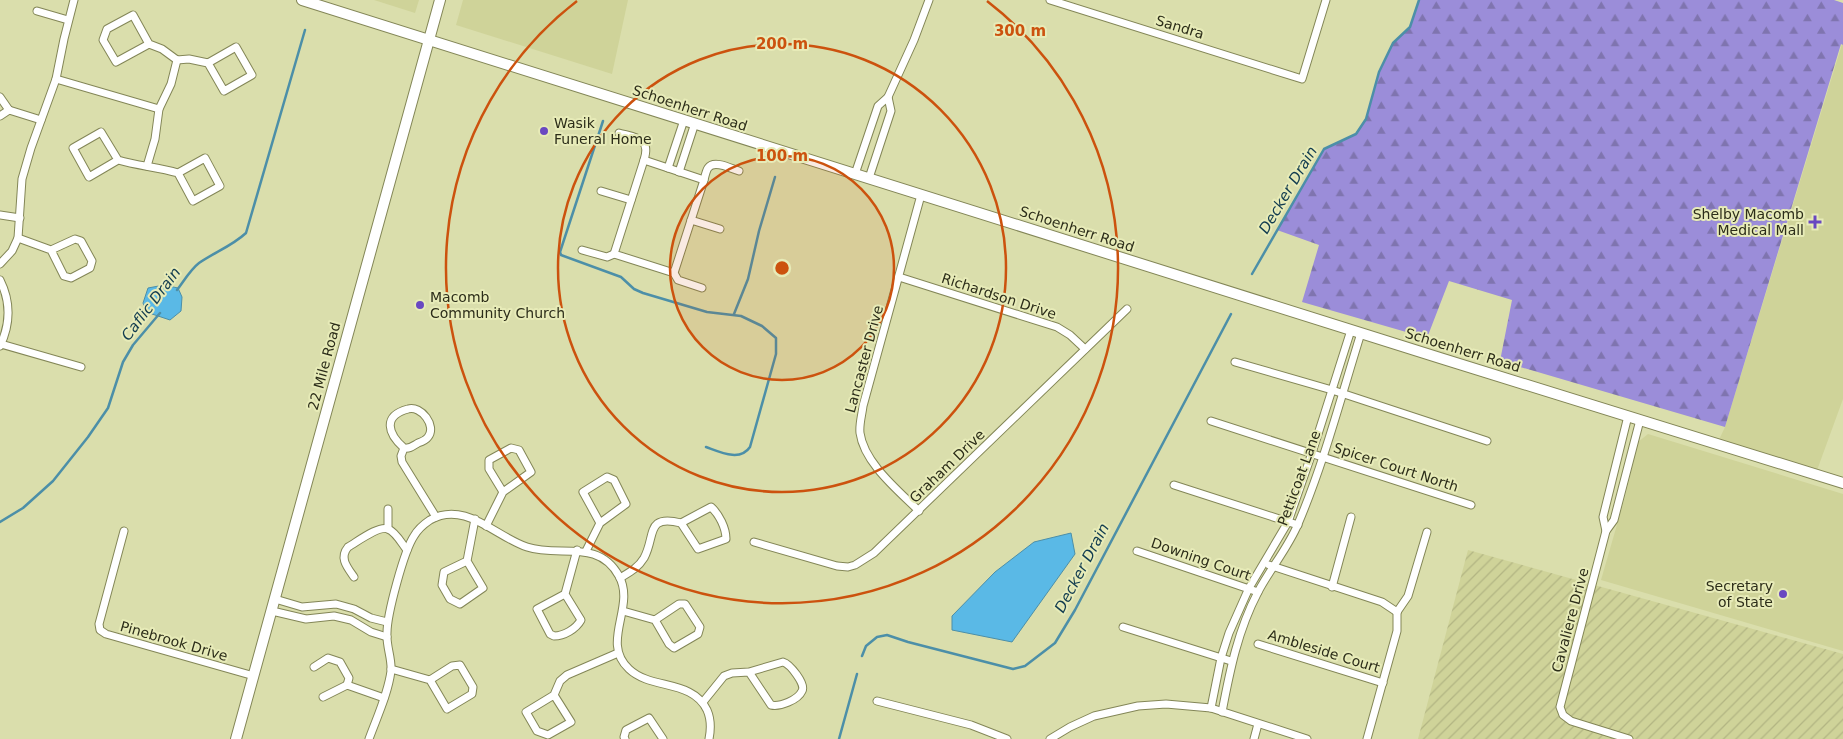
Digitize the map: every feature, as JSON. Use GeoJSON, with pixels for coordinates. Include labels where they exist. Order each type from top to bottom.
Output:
{"type":"FeatureCollection","features":[{"type":"Feature","properties":{"kind":"street"},"geometry":{"type":"LineString","coordinates":[[0,264],[12,251],[18,238],[22,179],[56,79],[74,0]]}},
{"type":"Feature","properties":{"kind":"street","name":"Schoenherr Road"},"geometry":{"type":"LineString","coordinates":[[302,0],[1356,332],[1843,483]]}},
{"type":"Feature","properties":{"kind":"street","name":"22 Mile Road"},"geometry":{"type":"LineString","coordinates":[[236,739],[440,0]]}},
{"type":"Feature","properties":{"kind":"street"},"geometry":{"type":"LineString","coordinates":[[855,174],[878,106],[888,97],[930,0]]}},
{"type":"Feature","properties":{"kind":"street","name":"Sandra"},"geometry":{"type":"LineString","coordinates":[[1050,0],[1302,79],[1326,0]]}},
{"type":"Feature","properties":{"kind":"street"},"geometry":{"type":"LineString","coordinates":[[38,10],[68,20]]}},
{"type":"Feature","properties":{"kind":"street"},"geometry":{"type":"LineString","coordinates":[[149,44],[116,62],[103,40],[107,30],[133,15],[149,44],[162,49],[177,60],[189,59],[208,63],[236,47],[252,75],[224,91],[208,63]]}},
{"type":"Feature","properties":{"kind":"street"},"geometry":{"type":"LineString","coordinates":[[147,166],[155,138],[159,109],[170,84],[177,60]]}},
{"type":"Feature","properties":{"kind":"street"},"geometry":{"type":"LineString","coordinates":[[56,79],[159,109]]}},
{"type":"Feature","properties":{"kind":"street"},"geometry":{"type":"LineString","coordinates":[[0,97],[9,110],[41,120]]}},
{"type":"Feature","properties":{"kind":"street"},"geometry":{"type":"LineString","coordinates":[[868,178],[891,110],[888,97]]}},
{"type":"Feature","properties":{"kind":"street"},"geometry":{"type":"LineString","coordinates":[[0,116],[9,110]]}},
{"type":"Feature","properties":{"kind":"street"},"geometry":{"type":"LineString","coordinates":[[668,168],[684,120]]}},
{"type":"Feature","properties":{"kind":"street"},"geometry":{"type":"LineString","coordinates":[[679,172],[695,123]]}},
{"type":"Feature","properties":{"kind":"street"},"geometry":{"type":"LineString","coordinates":[[118,160],[101,132],[73,148],[89,176],[118,160],[178,173],[205,158],[220,186],[193,201],[178,173]]}},
{"type":"Feature","properties":{"kind":"street"},"geometry":{"type":"LineString","coordinates":[[614,254],[647,149],[643,141],[619,133]]}},
{"type":"Feature","properties":{"kind":"street"},"geometry":{"type":"LineString","coordinates":[[644,160],[704,180]]}},
{"type":"Feature","properties":{"kind":"street"},"geometry":{"type":"LineString","coordinates":[[674,273],[708,168],[712,164],[716,164],[739,171]]}},
{"type":"Feature","properties":{"kind":"street"},"geometry":{"type":"LineString","coordinates":[[601,191],[632,200]]}},
{"type":"Feature","properties":{"kind":"street","name":"Lancaster Drive"},"geometry":{"type":"LineString","coordinates":[[919,511],[874,463],[862,445],[860,431],[863,406],[921,195]]}},
{"type":"Feature","properties":{"kind":"street"},"geometry":{"type":"LineString","coordinates":[[0,215],[20,218]]}},
{"type":"Feature","properties":{"kind":"street"},"geometry":{"type":"LineString","coordinates":[[691,220],[720,229]]}},
{"type":"Feature","properties":{"kind":"street"},"geometry":{"type":"LineString","coordinates":[[18,238],[51,250],[64,276],[71,278],[90,268],[92,262],[81,241],[75,239],[51,250]]}},
{"type":"Feature","properties":{"kind":"street"},"geometry":{"type":"LineString","coordinates":[[582,250],[607,257],[614,254],[674,273],[678,280],[702,288]]}},
{"type":"Feature","properties":{"kind":"street","name":"Richardson Drive"},"geometry":{"type":"LineString","coordinates":[[900,277],[1060,328],[1085,349]]}},
{"type":"Feature","properties":{"kind":"street"},"geometry":{"type":"LineString","coordinates":[[0,280],[8,300],[9,315],[1,345],[81,367]]}},
{"type":"Feature","properties":{"kind":"street","name":"Graham Drive"},"geometry":{"type":"LineString","coordinates":[[754,542],[830,564],[848,567],[860,563],[874,554],[1127,308]]}},
{"type":"Feature","properties":{"kind":"street","name":"Petticoat Lane"},"geometry":{"type":"LineString","coordinates":[[1211,708],[1229,633],[1262,563],[1288,522],[1332,390],[1356,332]]}},
{"type":"Feature","properties":{"kind":"street","name":"Petticoat Lane"},"geometry":{"type":"LineString","coordinates":[[1222,712],[1232,661],[1243,625],[1258,592],[1298,525],[1342,393],[1356,332]]}},
{"type":"Feature","properties":{"kind":"street"},"geometry":{"type":"LineString","coordinates":[[1235,362],[1342,393],[1487,440]]}},
{"type":"Feature","properties":{"kind":"street"},"geometry":{"type":"LineString","coordinates":[[409,408],[415,408],[422,412],[431,426],[430,433],[428,438],[409,449],[404,448],[389,428],[390,423],[394,416],[409,408]]}},
{"type":"Feature","properties":{"kind":"street","name":"Cavaliere Drive"},"geometry":{"type":"LineString","coordinates":[[1606,531],[1603,517],[1628,416]]}},
{"type":"Feature","properties":{"kind":"street","name":"Cavaliere Drive"},"geometry":{"type":"LineString","coordinates":[[1629,739],[1571,721],[1563,715],[1560,707],[1606,531],[1614,520],[1640,420]]}},
{"type":"Feature","properties":{"kind":"street","name":"Spicer Court North"},"geometry":{"type":"LineString","coordinates":[[1211,421],[1471,505]]}},
{"type":"Feature","properties":{"kind":"street"},"geometry":{"type":"LineString","coordinates":[[404,448],[403,464],[436,517]]}},
{"type":"Feature","properties":{"kind":"street"},"geometry":{"type":"LineString","coordinates":[[486,526],[503,492],[531,472],[518,450],[511,448],[489,460],[489,469],[503,492]]}},
{"type":"Feature","properties":{"kind":"street"},"geometry":{"type":"LineString","coordinates":[[586,552],[600,523],[626,504],[614,480],[607,477],[583,492],[600,523]]}},
{"type":"Feature","properties":{"kind":"street"},"geometry":{"type":"LineString","coordinates":[[1174,485],[1298,525]]}},
{"type":"Feature","properties":{"kind":"street"},"geometry":{"type":"LineString","coordinates":[[620,578],[633,570],[642,560],[653,530],[656,525],[665,520],[682,523],[711,507],[723,525],[726,539],[698,549],[682,523]]}},
{"type":"Feature","properties":{"kind":"street"},"geometry":{"type":"LineString","coordinates":[[388,509],[388,529],[407,550]]}},
{"type":"Feature","properties":{"kind":"street"},"geometry":{"type":"LineString","coordinates":[[369,739],[384,698],[391,669],[386,636],[387,622],[407,550],[419,530],[436,517],[454,514],[475,519],[528,548],[543,551],[577,550],[604,560],[620,578],[624,594],[623,611],[617,636],[618,653],[622,661],[635,674],[692,693],[703,702],[711,722],[709,739]]}},
{"type":"Feature","properties":{"kind":"street"},"geometry":{"type":"LineString","coordinates":[[1332,587],[1351,517]]}},
{"type":"Feature","properties":{"kind":"street"},"geometry":{"type":"LineString","coordinates":[[467,561],[444,572],[442,585],[450,598],[460,604],[484,588],[467,561],[475,519]]}},
{"type":"Feature","properties":{"kind":"street"},"geometry":{"type":"LineString","coordinates":[[354,577],[344,560],[345,551],[348,547],[378,530],[388,529]]}},
{"type":"Feature","properties":{"kind":"street","name":"Pinebrook Drive"},"geometry":{"type":"LineString","coordinates":[[124,531],[99,624],[100,630],[106,634],[254,676]]}},
{"type":"Feature","properties":{"kind":"street"},"geometry":{"type":"LineString","coordinates":[[1367,739],[1397,631],[1397,612],[1408,596],[1427,532]]}},
{"type":"Feature","properties":{"kind":"street"},"geometry":{"type":"LineString","coordinates":[[566,594],[537,609],[550,634],[554,636],[564,634],[578,625],[581,620],[566,594],[577,550]]}},
{"type":"Feature","properties":{"kind":"street","name":"Downing Court"},"geometry":{"type":"LineString","coordinates":[[1137,550],[1258,592]]}},
{"type":"Feature","properties":{"kind":"street"},"geometry":{"type":"LineString","coordinates":[[1262,563],[1382,602],[1397,612]]}},
{"type":"Feature","properties":{"kind":"street"},"geometry":{"type":"LineString","coordinates":[[275,599],[302,607],[336,604],[354,609],[371,618],[387,622]]}},
{"type":"Feature","properties":{"kind":"street"},"geometry":{"type":"LineString","coordinates":[[334,616],[336,604]]}},
{"type":"Feature","properties":{"kind":"street"},"geometry":{"type":"LineString","coordinates":[[623,611],[655,620],[669,644],[674,648],[698,634],[700,627],[685,604],[680,604],[655,620]]}},
{"type":"Feature","properties":{"kind":"street"},"geometry":{"type":"LineString","coordinates":[[272,611],[306,619],[334,616],[351,620],[370,632],[386,636]]}},
{"type":"Feature","properties":{"kind":"street"},"geometry":{"type":"LineString","coordinates":[[1123,627],[1232,661]]}},
{"type":"Feature","properties":{"kind":"street","name":"Ambleside Court"},"geometry":{"type":"LineString","coordinates":[[1258,644],[1383,683]]}},
{"type":"Feature","properties":{"kind":"street"},"geometry":{"type":"LineString","coordinates":[[554,695],[571,722],[548,735],[537,731],[526,712],[554,695],[560,681],[567,675],[618,653]]}},
{"type":"Feature","properties":{"kind":"street"},"geometry":{"type":"LineString","coordinates":[[314,666],[328,658],[340,662],[348,678],[348,685]]}},
{"type":"Feature","properties":{"kind":"street"},"geometry":{"type":"LineString","coordinates":[[703,702],[724,676],[732,673],[749,672],[783,662],[787,663],[803,686],[803,690],[799,695],[783,705],[771,705],[749,672]]}},
{"type":"Feature","properties":{"kind":"street"},"geometry":{"type":"LineString","coordinates":[[391,669],[430,680],[446,708],[472,694],[473,687],[460,665],[452,666],[430,680]]}},
{"type":"Feature","properties":{"kind":"street"},"geometry":{"type":"LineString","coordinates":[[323,697],[348,685],[384,698]]}},
{"type":"Feature","properties":{"kind":"street"},"geometry":{"type":"LineString","coordinates":[[877,701],[971,725],[1007,739]]}},
{"type":"Feature","properties":{"kind":"street"},"geometry":{"type":"LineString","coordinates":[[1050,739],[1088,719],[1125,708],[1166,704],[1211,708],[1307,739]]}},
{"type":"Feature","properties":{"kind":"street"},"geometry":{"type":"LineString","coordinates":[[625,739],[626,730],[649,718],[663,739]]}},
{"type":"Feature","properties":{"kind":"street"},"geometry":{"type":"LineString","coordinates":[[1254,739],[1258,724]]}},
{"type":"Feature","properties":{"kind":"shaded area"},"geometry":{"type":"Polygon","coordinates":[[[374,0],[419,0],[415,13],[374,0]]]}},
{"type":"Feature","properties":{"kind":"shaded area"},"geometry":{"type":"Polygon","coordinates":[[[463,0],[628,0],[612,74],[456,25],[463,0]]]}},
{"type":"Feature","properties":{"kind":"shaded area","name":"Shelby Macomb Medical Mall"},"geometry":{"type":"Polygon","coordinates":[[[1842,44],[1843,399],[1816,473],[1717,444],[1725,427],[1842,44]]]}},
{"type":"Feature","properties":{"kind":"shaded area"},"geometry":{"type":"Polygon","coordinates":[[[1648,434],[1843,494],[1843,651],[1601,580],[1625,497],[1638,442],[1648,434]]]}},
{"type":"Feature","properties":{"kind":"shaded area"},"geometry":{"type":"Polygon","coordinates":[[[1468,550],[1843,654],[1843,739],[1418,739],[1468,550]]]}},
{"type":"Feature","properties":{"kind":"green space"},"geometry":{"type":"Polygon","coordinates":[[[1419,0],[1834,0],[1843,3],[1843,45],[1841,44],[1725,427],[1500,361],[1512,300],[1449,281],[1427,338],[1302,302],[1319,245],[1277,230],[1324,149],[1356,134],[1366,119],[1379,72],[1393,43],[1410,27],[1419,0]]]}},
{"type":"Feature","properties":{"kind":"water"},"geometry":{"type":"Polygon","coordinates":[[[164,285],[178,288],[182,297],[181,311],[170,320],[146,312],[143,303],[148,288],[164,285]]]}},
{"type":"Feature","properties":{"kind":"water"},"geometry":{"type":"Polygon","coordinates":[[[1071,533],[1075,554],[1012,642],[952,630],[952,616],[995,572],[1034,542],[1071,533]]]}},
{"type":"Feature","properties":{"kind":"waterway","name":"Decker Drain"},"geometry":{"type":"LineString","coordinates":[[1252,274],[1324,149],[1356,134],[1366,119],[1379,72],[1393,43],[1410,27],[1419,0]]}},
{"type":"Feature","properties":{"kind":"waterway","name":"Caflic Drain"},"geometry":{"type":"LineString","coordinates":[[177,290],[199,263],[235,242],[246,233],[305,30]]}},
{"type":"Feature","properties":{"kind":"waterway"},"geometry":{"type":"LineString","coordinates":[[603,121],[560,252],[561,255],[621,277],[634,289],[643,293],[707,312],[741,316],[762,326],[776,338],[776,354],[750,447],[746,452],[735,455],[706,447]]}},
{"type":"Feature","properties":{"kind":"waterway"},"geometry":{"type":"LineString","coordinates":[[734,314],[748,279],[759,231],[775,177]]}},
{"type":"Feature","properties":{"kind":"waterway","name":"Caflic Drain"},"geometry":{"type":"LineString","coordinates":[[0,522],[23,508],[53,481],[88,437],[108,408],[123,362],[133,345],[160,313]]}},
{"type":"Feature","properties":{"kind":"waterway","name":"Decker Drain"},"geometry":{"type":"LineString","coordinates":[[862,656],[866,646],[877,637],[887,635],[1013,669],[1025,666],[1055,643],[1075,610],[1231,314]]}},
{"type":"Feature","properties":{"kind":"waterway","name":"Decker Drain"},"geometry":{"type":"LineString","coordinates":[[839,739],[857,674]]}},
{"type":"Feature","properties":{"kind":"place","name":"Wasik Funeral Home"},"geometry":{"type":"Point","coordinates":[544,131]}},
{"type":"Feature","properties":{"kind":"place","name":"Shelby Macomb Medical Mall"},"geometry":{"type":"Point","coordinates":[1815,222]}},
{"type":"Feature","properties":{"kind":"place","name":"Macomb Community Church"},"geometry":{"type":"Point","coordinates":[420,305]}},
{"type":"Feature","properties":{"kind":"place","name":"Secretary of State"},"geometry":{"type":"Point","coordinates":[1783,594]}}]}
